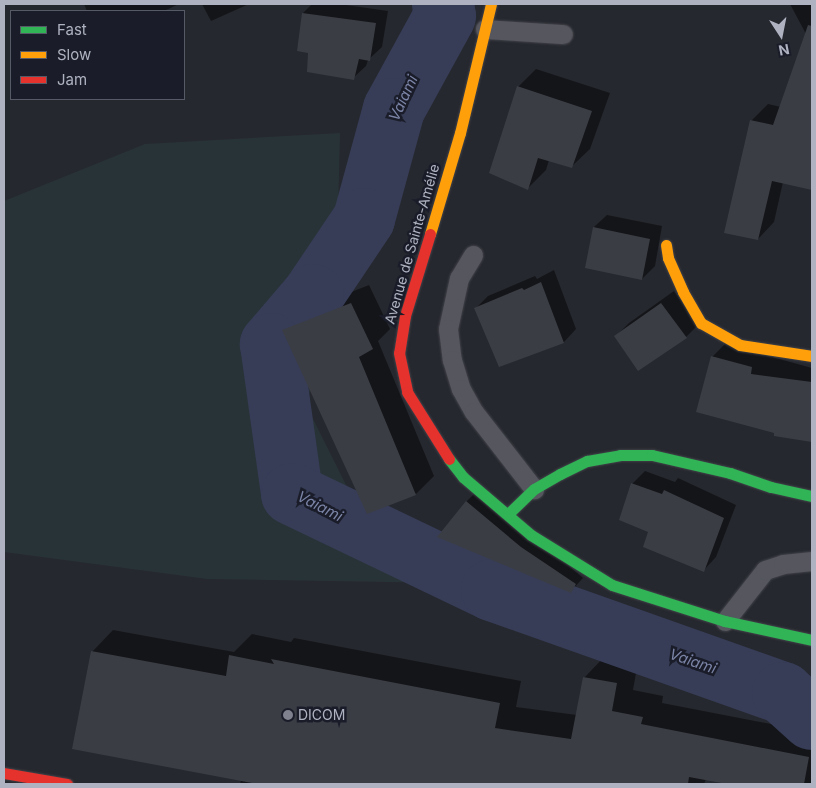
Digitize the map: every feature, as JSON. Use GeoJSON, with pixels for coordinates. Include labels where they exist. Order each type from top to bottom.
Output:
{"type":"FeatureCollection","features":[{"type":"Feature","properties":{"kind":"street","name":"Avenue de Sainte-Amélie"},"geometry":{"type":"LineString","coordinates":[[491,4],[460,134],[405,316],[399,353],[407,392],[440,448],[463,477],[531,535],[612,585],[725,621],[812,640]]}},
{"type":"Feature","properties":{"kind":"street"},"geometry":{"type":"LineString","coordinates":[[666,245],[668,258],[683,292],[701,323],[740,345],[812,356]]}},
{"type":"Feature","properties":{"kind":"street"},"geometry":{"type":"LineString","coordinates":[[508,514],[534,489],[587,461],[620,455],[652,455],[730,473],[771,487],[812,496]]}},
{"type":"Feature","properties":{"kind":"street"},"geometry":{"type":"LineString","coordinates":[[4,773],[67,784]]}},
{"type":"Feature","properties":{"kind":"lane"},"geometry":{"type":"LineString","coordinates":[[485,29],[563,34]]}},
{"type":"Feature","properties":{"kind":"lane"},"geometry":{"type":"LineString","coordinates":[[472,255],[459,278],[448,329],[452,360],[461,389],[474,412],[534,489]]}},
{"type":"Feature","properties":{"kind":"lane"},"geometry":{"type":"LineString","coordinates":[[725,621],[765,570],[783,564],[812,561]]}},
{"type":"Feature","properties":{"kind":"shaded area"},"geometry":{"type":"Polygon","coordinates":[[[340,133],[336,299],[306,405],[358,509],[446,583],[207,579],[4,552],[4,201],[145,144],[340,133]]]}},
{"type":"Feature","properties":{"kind":"building"},"geometry":{"type":"Polygon","coordinates":[[[302,13],[376,23],[370,61],[359,59],[354,80],[307,72],[308,53],[297,51],[302,13]]]}},
{"type":"Feature","properties":{"kind":"building"},"geometry":{"type":"Polygon","coordinates":[[[808,25],[812,26],[812,190],[772,181],[758,240],[724,233],[750,120],[773,125],[808,25]]]}},
{"type":"Feature","properties":{"kind":"building"},"geometry":{"type":"Polygon","coordinates":[[[517,86],[592,111],[572,168],[538,158],[528,190],[489,173],[517,86]]]}},
{"type":"Feature","properties":{"kind":"building"},"geometry":{"type":"Polygon","coordinates":[[[593,227],[650,239],[642,280],[585,268],[593,227]]]}},
{"type":"Feature","properties":{"kind":"building"},"geometry":{"type":"Polygon","coordinates":[[[541,282],[564,343],[499,367],[474,308],[541,282]]]}},
{"type":"Feature","properties":{"kind":"building"},"geometry":{"type":"Polygon","coordinates":[[[351,303],[373,349],[359,357],[416,495],[367,514],[282,330],[351,303]]]}},
{"type":"Feature","properties":{"kind":"building"},"geometry":{"type":"Polygon","coordinates":[[[661,303],[687,338],[638,371],[614,336],[661,303]]]}},
{"type":"Feature","properties":{"kind":"building"},"geometry":{"type":"Polygon","coordinates":[[[711,356],[752,367],[751,374],[812,382],[812,442],[774,436],[774,433],[696,412],[711,356]]]}},
{"type":"Feature","properties":{"kind":"building"},"geometry":{"type":"Polygon","coordinates":[[[631,483],[662,494],[664,490],[724,518],[704,572],[643,547],[648,532],[619,520],[631,483]]]}},
{"type":"Feature","properties":{"kind":"building"},"geometry":{"type":"Polygon","coordinates":[[[466,501],[521,547],[576,584],[571,593],[437,537],[466,501]]]}},
{"type":"Feature","properties":{"kind":"building","name":"DICOM"},"geometry":{"type":"Polygon","coordinates":[[[91,651],[226,676],[229,655],[274,664],[271,659],[500,703],[495,728],[571,739],[583,677],[617,683],[612,711],[643,717],[641,724],[809,757],[804,784],[727,784],[689,777],[688,784],[257,784],[72,749],[91,651]]]}},
{"type":"Feature","properties":{"kind":"waterway","name":"Vaiami"},"geometry":{"type":"LineString","coordinates":[[443,4],[445,16],[394,109],[364,219],[313,295],[271,344],[292,494],[492,590],[783,693],[812,719]]}},
{"type":"Feature","properties":{"kind":"traffic: fast"},"geometry":{"type":"LineString","coordinates":[[508,514],[534,489],[560,474],[587,461],[620,455],[652,455],[730,473],[771,487],[812,496]]}},
{"type":"Feature","properties":{"kind":"traffic: fast"},"geometry":{"type":"LineString","coordinates":[[449,459],[463,477],[531,535],[612,585],[725,621],[812,640]]}},
{"type":"Feature","properties":{"kind":"traffic: slow"},"geometry":{"type":"LineString","coordinates":[[430,234],[460,133],[491,4]]}},
{"type":"Feature","properties":{"kind":"traffic: slow"},"geometry":{"type":"LineString","coordinates":[[666,245],[668,258],[683,292],[701,323],[740,345],[812,356]]}},
{"type":"Feature","properties":{"kind":"traffic: jam"},"geometry":{"type":"LineString","coordinates":[[430,234],[405,316],[399,353],[407,392],[449,459]]}},
{"type":"Feature","properties":{"kind":"traffic: jam"},"geometry":{"type":"LineString","coordinates":[[4,773],[67,784]]}},
{"type":"Feature","properties":{"kind":"place","name":"DICOM"},"geometry":{"type":"Point","coordinates":[288,715]}}]}
